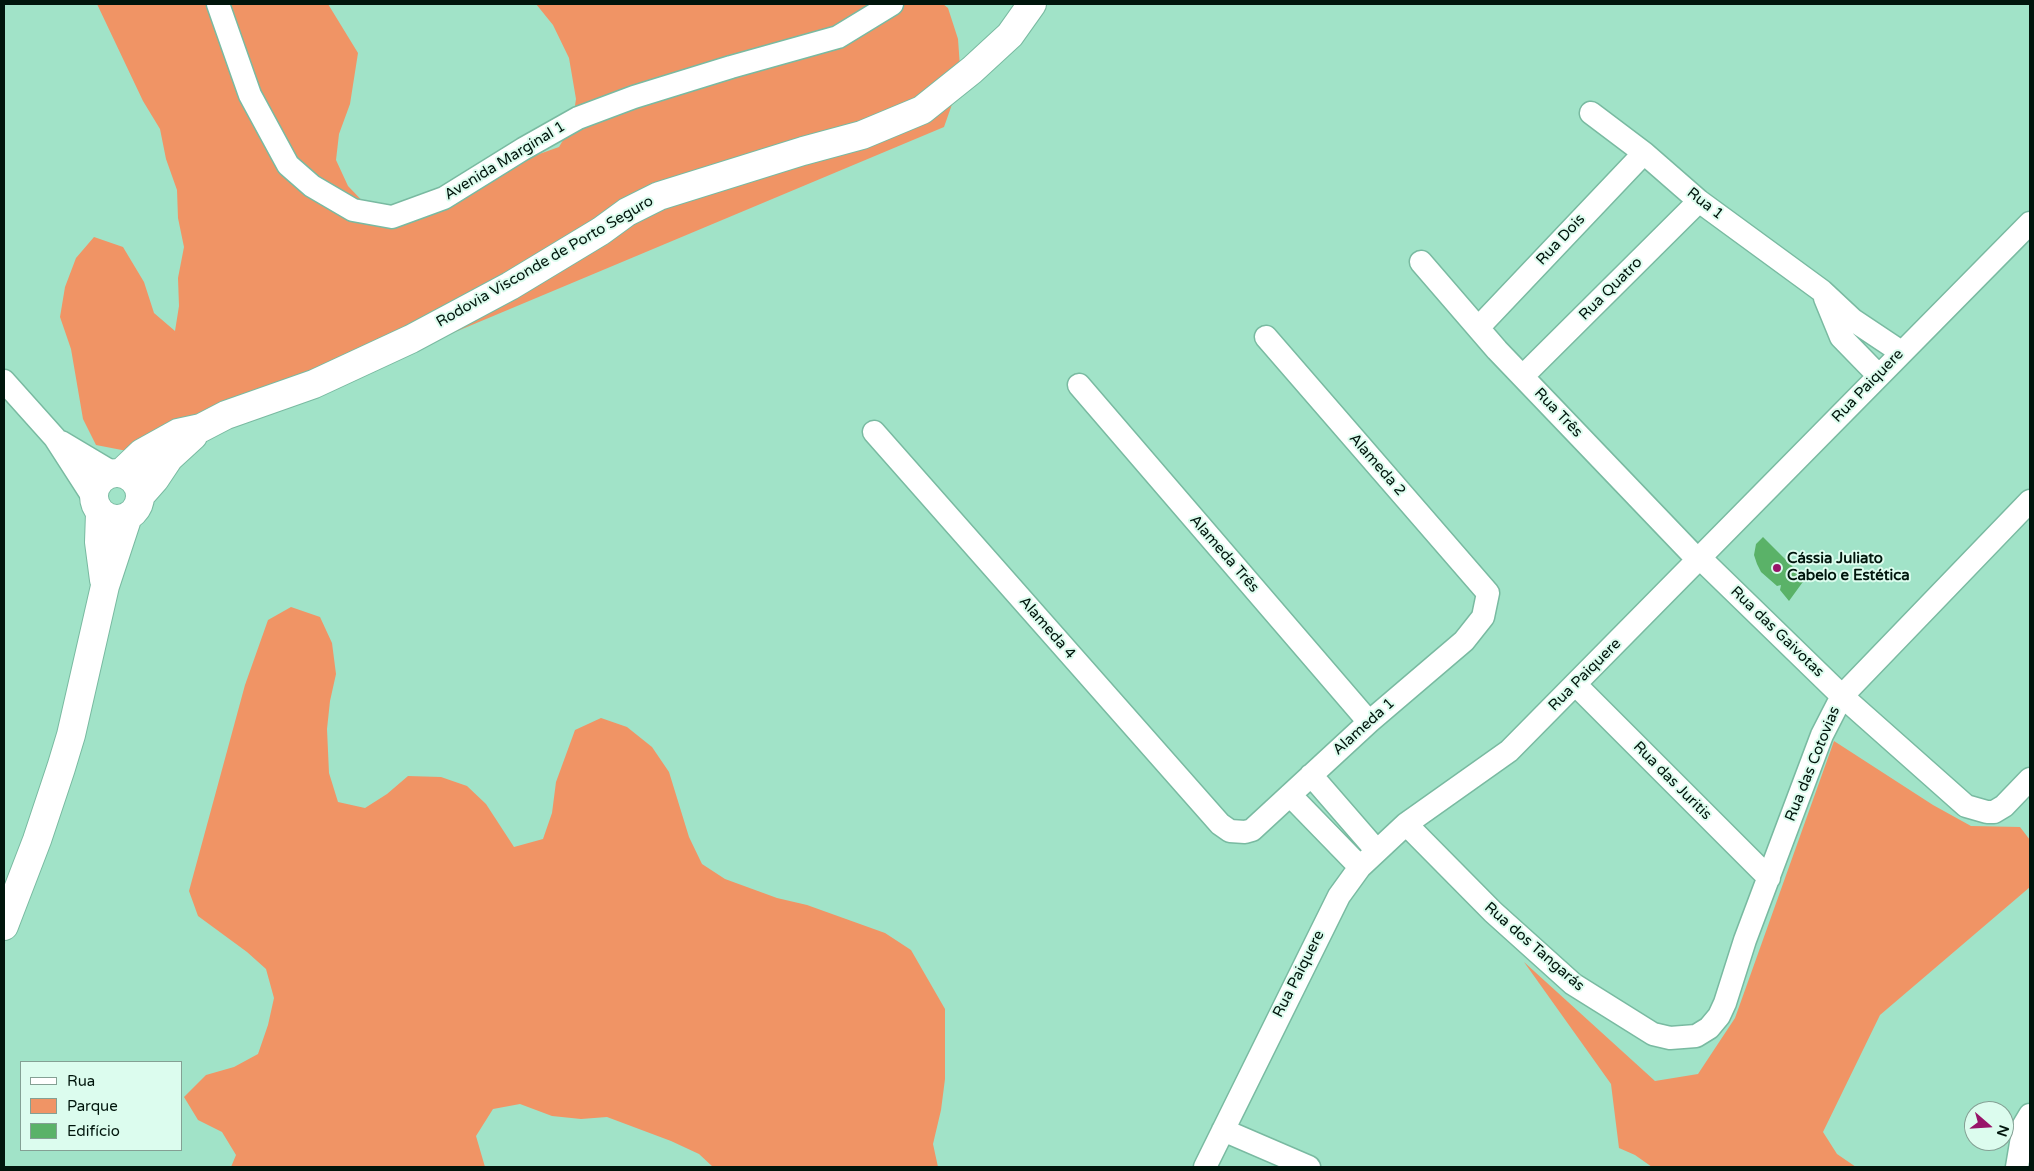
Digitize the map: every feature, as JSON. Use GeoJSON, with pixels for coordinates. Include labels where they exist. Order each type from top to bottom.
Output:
{"type":"FeatureCollection","features":[{"type":"Feature","properties":{"kind":"main road","name":"Rodovia Visconde de Porto Seguro"},"geometry":{"type":"LineString","coordinates":[[117,473],[142,453],[178,433],[201,428],[226,415],[314,384],[411,339],[510,286],[601,231],[627,212],[659,196],[802,151],[862,135],[922,110],[972,70],[1010,35],[1032,4]]}},
{"type":"Feature","properties":{"kind":"main road","name":"Rodovia Visconde de Porto Seguro"},"geometry":{"type":"LineString","coordinates":[[4,926],[37,840],[68,743],[104,586],[134,506],[169,458],[201,428]]}},
{"type":"Feature","properties":{"kind":"main road"},"geometry":{"type":"LineString","coordinates":[[117,473],[128,475],[135,480],[139,488],[134,506],[113,519],[96,505],[95,488],[99,480],[105,475],[117,473]]}},
{"type":"Feature","properties":{"kind":"main road","name":"Rodovia Visconde de Porto Seguro"},"geometry":{"type":"LineString","coordinates":[[96,505],[98,542],[104,586]]}},
{"type":"Feature","properties":{"kind":"street","name":"Avenida Marginal 1"},"geometry":{"type":"LineString","coordinates":[[218,4],[250,95],[288,165],[312,186],[353,210],[392,217],[444,198],[523,149],[578,118],[634,97],[838,37],[892,4]]}},
{"type":"Feature","properties":{"kind":"street","name":"Rua 1"},"geometry":{"type":"LineString","coordinates":[[1591,113],[1644,153],[1699,201],[1822,291],[1853,320],[1901,352]]}},
{"type":"Feature","properties":{"kind":"street","name":"Rua Dois"},"geometry":{"type":"LineString","coordinates":[[1478,328],[1644,153]]}},
{"type":"Feature","properties":{"kind":"street","name":"Rua Quatro"},"geometry":{"type":"LineString","coordinates":[[1523,376],[1699,201]]}},
{"type":"Feature","properties":{"kind":"street","name":"Rua Paiquere"},"geometry":{"type":"LineString","coordinates":[[1205,1167],[1338,896],[1360,867],[1406,824],[1509,751],[2030,223]]}},
{"type":"Feature","properties":{"kind":"street","name":"Rua Três"},"geometry":{"type":"LineString","coordinates":[[1422,262],[1478,328],[1699,559]]}},
{"type":"Feature","properties":{"kind":"street"},"geometry":{"type":"LineString","coordinates":[[1822,291],[1842,337],[1878,375]]}},
{"type":"Feature","properties":{"kind":"street","name":"Alameda 2"},"geometry":{"type":"LineString","coordinates":[[1266,337],[1488,593]]}},
{"type":"Feature","properties":{"kind":"street"},"geometry":{"type":"LineString","coordinates":[[4,381],[55,438],[96,505]]}},
{"type":"Feature","properties":{"kind":"street","name":"Alameda Três"},"geometry":{"type":"LineString","coordinates":[[1079,385],[1369,722]]}},
{"type":"Feature","properties":{"kind":"street","name":"Alameda 4"},"geometry":{"type":"LineString","coordinates":[[874,432],[1220,824]]}},
{"type":"Feature","properties":{"kind":"street"},"geometry":{"type":"LineString","coordinates":[[55,438],[117,473]]}},
{"type":"Feature","properties":{"kind":"street","name":"Rua das Cotovias"},"geometry":{"type":"LineString","coordinates":[[1710,1028],[1725,1003],[1822,735],[1842,696],[2030,501]]}},
{"type":"Feature","properties":{"kind":"street","name":"Rua das Gaivotas"},"geometry":{"type":"LineString","coordinates":[[1699,559],[1842,696],[1966,806],[1994,812],[2004,806],[2030,779]]}},
{"type":"Feature","properties":{"kind":"street","name":"Alameda 1"},"geometry":{"type":"LineString","coordinates":[[1220,824],[1230,831],[1244,832],[1252,830],[1369,722],[1464,641],[1483,617],[1488,593]]}},
{"type":"Feature","properties":{"kind":"street","name":"Rua das Juritis"},"geometry":{"type":"LineString","coordinates":[[1576,684],[1769,878]]}},
{"type":"Feature","properties":{"kind":"street"},"geometry":{"type":"LineString","coordinates":[[1311,775],[1377,851]]}},
{"type":"Feature","properties":{"kind":"street"},"geometry":{"type":"LineString","coordinates":[[1290,795],[1360,867]]}},
{"type":"Feature","properties":{"kind":"street","name":"Rua dos Tangarás"},"geometry":{"type":"LineString","coordinates":[[1406,824],[1493,912],[1572,984],[1653,1034],[1670,1038],[1683,1038],[1696,1036],[1710,1028]]}},
{"type":"Feature","properties":{"kind":"street"},"geometry":{"type":"LineString","coordinates":[[2016,1167],[2024,1125],[2030,1115]]}},
{"type":"Feature","properties":{"kind":"street"},"geometry":{"type":"LineString","coordinates":[[1223,1130],[1309,1167]]}},
{"type":"Feature","properties":{"kind":"green space"},"geometry":{"type":"Polygon","coordinates":[[[97,4],[328,4],[358,53],[350,104],[339,134],[336,160],[348,186],[372,211],[398,215],[528,158],[559,147],[572,125],[576,99],[569,58],[553,25],[536,4],[943,4],[948,8],[958,39],[960,67],[956,93],[944,127],[312,392],[284,409],[254,415],[127,451],[96,445],[83,419],[71,349],[60,317],[65,287],[76,258],[94,237],[123,247],[144,282],[154,313],[175,331],[179,306],[178,278],[184,247],[178,218],[177,190],[166,159],[160,129],[143,101],[97,4]]]}},
{"type":"Feature","properties":{"kind":"green space"},"geometry":{"type":"Polygon","coordinates":[[[291,607],[320,617],[332,643],[336,674],[330,701],[327,729],[329,773],[338,802],[365,808],[387,794],[408,776],[441,777],[467,786],[486,804],[514,847],[543,839],[552,813],[556,782],[575,730],[601,718],[627,727],[652,747],[669,772],[689,837],[702,864],[725,879],[777,898],[807,905],[885,933],[911,950],[945,1009],[945,1079],[941,1110],[933,1144],[938,1167],[713,1167],[699,1154],[671,1141],[607,1117],[581,1119],[552,1116],[520,1104],[493,1109],[476,1136],[485,1167],[231,1167],[236,1155],[222,1132],[198,1120],[184,1097],[206,1075],[234,1067],[258,1054],[268,1025],[274,998],[266,969],[247,952],[198,916],[189,891],[245,685],[268,620],[291,607]]]}},
{"type":"Feature","properties":{"kind":"green space"},"geometry":{"type":"Polygon","coordinates":[[[1834,741],[1933,805],[1971,826],[2020,827],[2030,840],[2030,887],[1880,1015],[1823,1132],[1837,1154],[1856,1167],[1652,1167],[1635,1155],[1619,1148],[1611,1084],[1524,962],[1655,1081],[1698,1074],[1735,1018],[1834,741]]]}},
{"type":"Feature","properties":{"kind":"building","name":"Cássia Juliato Cabelo e Estética"},"geometry":{"type":"Polygon","coordinates":[[[1763,537],[1805,579],[1789,601],[1780,590],[1781,585],[1777,586],[1761,572],[1757,564],[1754,555],[1756,544],[1763,537]]]}},
{"type":"Feature","properties":{"kind":"place","name":"Cássia Juliato Cabelo e Estética"},"geometry":{"type":"Point","coordinates":[1777,568]}}]}
